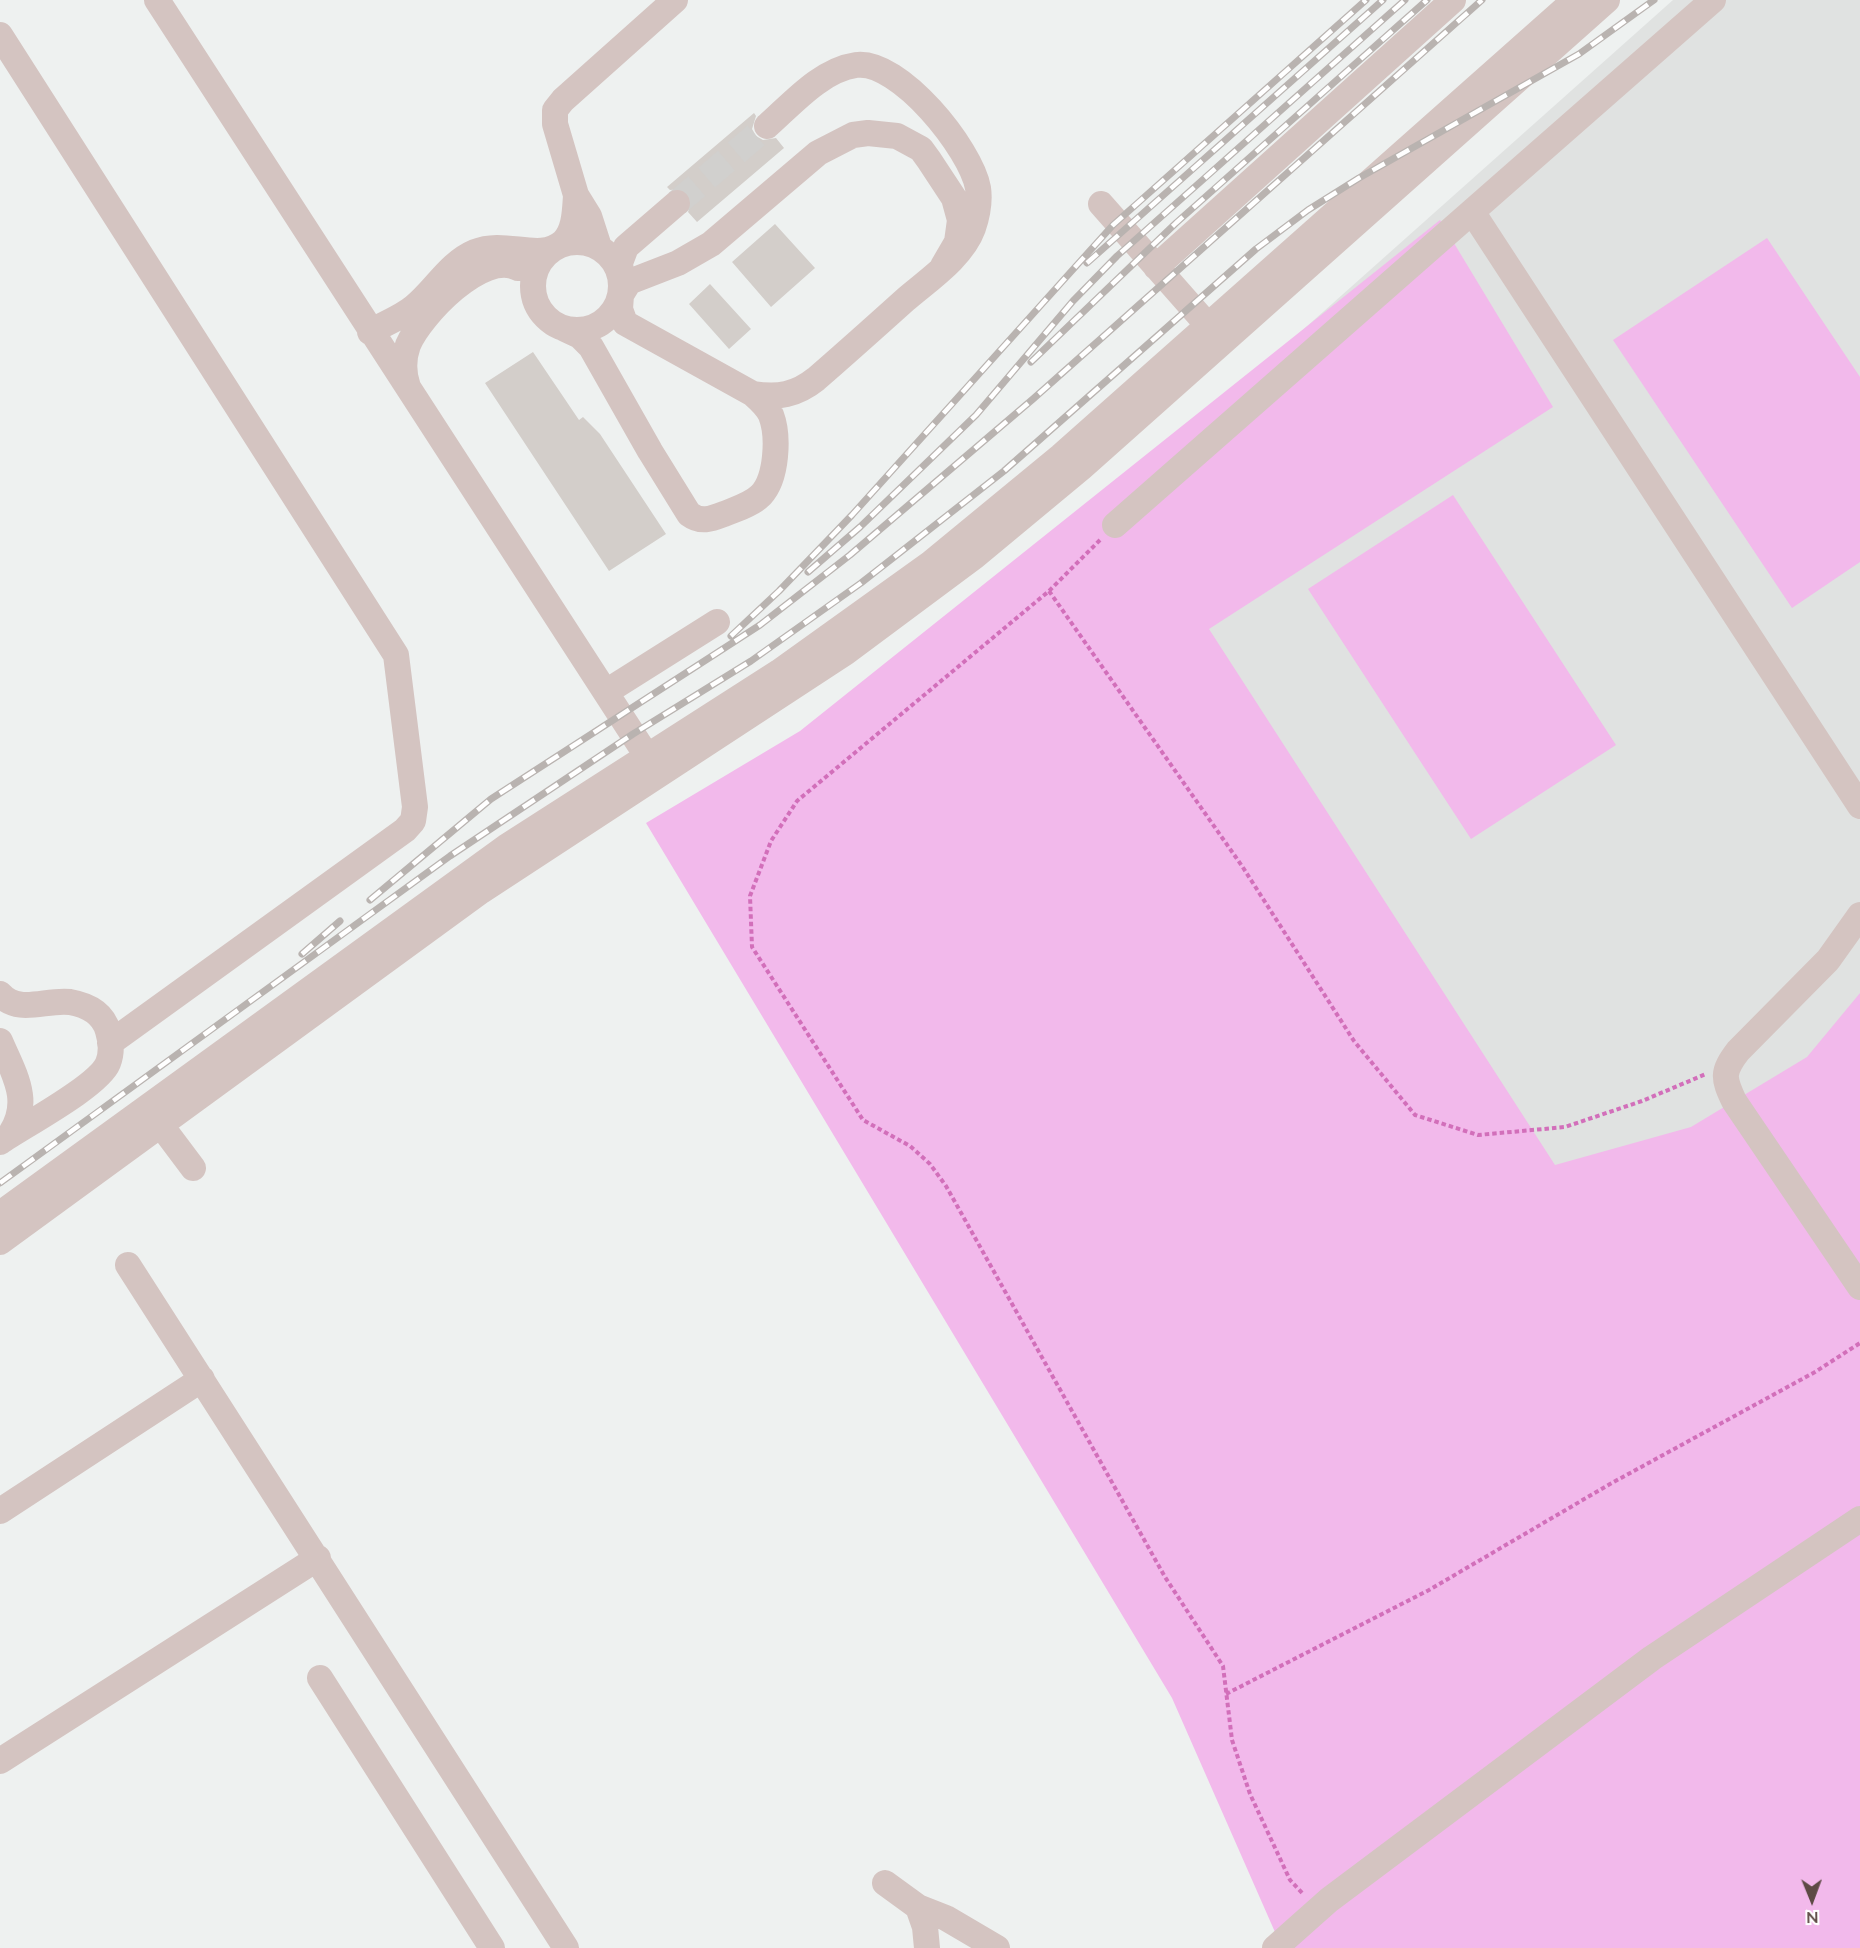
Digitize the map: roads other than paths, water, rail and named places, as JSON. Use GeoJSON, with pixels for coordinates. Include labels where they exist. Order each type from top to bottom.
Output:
{"type":"FeatureCollection","features":[{"type":"Feature","properties":{"kind":"lane"},"geometry":{"type":"LineString","coordinates":[[157,0],[653,766]]}},
{"type":"Feature","properties":{"kind":"lane"},"geometry":{"type":"LineString","coordinates":[[599,247],[589,216],[576,195],[555,124],[555,110],[563,100],[675,0]]}},
{"type":"Feature","properties":{"kind":"lane"},"geometry":{"type":"LineString","coordinates":[[1156,267],[1453,0]]}},
{"type":"Feature","properties":{"kind":"lane"},"geometry":{"type":"LineString","coordinates":[[1216,334],[1575,0]]}},
{"type":"Feature","properties":{"kind":"lane"},"geometry":{"type":"LineString","coordinates":[[0,1242],[154,1116],[506,847],[653,766],[788,665],[931,563],[1061,456],[1216,334],[1607,0]]}},
{"type":"Feature","properties":{"kind":"lane"},"geometry":{"type":"LineString","coordinates":[[1115,525],[1713,0]]}},
{"type":"Feature","properties":{"kind":"lane"},"geometry":{"type":"LineString","coordinates":[[0,35],[396,655],[415,807],[413,822],[405,830],[110,1043]]}},
{"type":"Feature","properties":{"kind":"lane"},"geometry":{"type":"LineString","coordinates":[[753,394],[780,396],[806,387],[943,266],[965,243],[972,230],[978,201],[975,176],[960,149],[927,107],[891,75],[867,65],[842,69],[816,84],[767,126]]}},
{"type":"Feature","properties":{"kind":"lane"},"geometry":{"type":"LineString","coordinates":[[621,288],[634,278],[678,263],[711,244],[830,144],[853,135],[868,133],[897,136],[921,149],[954,198],[960,220],[960,232],[952,253],[943,266]]}},
{"type":"Feature","properties":{"kind":"lane"},"geometry":{"type":"LineString","coordinates":[[534,297],[532,282],[537,267],[546,254],[558,245],[570,231],[576,195]]}},
{"type":"Feature","properties":{"kind":"lane"},"geometry":{"type":"LineString","coordinates":[[413,398],[404,368],[409,344],[423,322],[459,285],[486,267],[509,264],[527,276],[540,311],[551,322],[580,336],[591,347],[689,514],[695,518],[709,520],[741,507],[761,494],[767,486],[774,460],[774,425],[765,404],[753,394],[633,329],[621,317],[621,256],[626,247],[677,203]]}},
{"type":"Feature","properties":{"kind":"lane"},"geometry":{"type":"LineString","coordinates":[[1101,204],[1216,334]]}},
{"type":"Feature","properties":{"kind":"lane"},"geometry":{"type":"LineString","coordinates":[[1473,213],[1860,806]]}},
{"type":"Feature","properties":{"kind":"lane"},"geometry":{"type":"LineString","coordinates":[[370,332],[413,307],[471,253],[495,246],[537,252],[572,242],[586,242],[599,247],[610,256],[618,267],[621,288],[616,308],[595,327],[580,330],[565,329]]}},
{"type":"Feature","properties":{"kind":"lane"},"geometry":{"type":"LineString","coordinates":[[606,692],[717,622]]}},
{"type":"Feature","properties":{"kind":"lane"},"geometry":{"type":"LineString","coordinates":[[1860,915],[1828,960],[1738,1051],[1726,1067],[1725,1083],[1734,1101],[1860,1287]]}},
{"type":"Feature","properties":{"kind":"lane"},"geometry":{"type":"LineString","coordinates":[[0,994],[7,1001],[20,1006],[54,1001],[74,1003],[91,1009],[106,1026],[110,1043],[110,1053],[103,1071],[32,1123],[4,1139]]}},
{"type":"Feature","properties":{"kind":"lane"},"geometry":{"type":"LineString","coordinates":[[0,1041],[22,1093],[21,1115],[4,1139]]}},
{"type":"Feature","properties":{"kind":"lane"},"geometry":{"type":"LineString","coordinates":[[154,1116],[193,1168]]}},
{"type":"Feature","properties":{"kind":"lane"},"geometry":{"type":"LineString","coordinates":[[0,1214],[154,1116]]}},
{"type":"Feature","properties":{"kind":"lane"},"geometry":{"type":"LineString","coordinates":[[128,1265],[566,1948]]}},
{"type":"Feature","properties":{"kind":"lane"},"geometry":{"type":"LineString","coordinates":[[0,1511],[202,1379]]}},
{"type":"Feature","properties":{"kind":"lane"},"geometry":{"type":"LineString","coordinates":[[1275,1948],[1318,1910],[1652,1658],[1860,1519]]}},
{"type":"Feature","properties":{"kind":"lane"},"geometry":{"type":"LineString","coordinates":[[0,1761],[318,1558]]}},
{"type":"Feature","properties":{"kind":"lane"},"geometry":{"type":"LineString","coordinates":[[320,1678],[492,1948]]}},
{"type":"Feature","properties":{"kind":"lane"},"geometry":{"type":"LineString","coordinates":[[885,1883],[918,1907],[946,1918],[997,1948]]}},
{"type":"Feature","properties":{"kind":"lane"},"geometry":{"type":"LineString","coordinates":[[918,1907],[926,1927],[927,1948]]}},
{"type":"Feature","properties":{"kind":"tunnel"},"geometry":{"type":"LineString","coordinates":[[677,203],[767,126]]}},
{"type":"Feature","properties":{"kind":"railway"},"geometry":{"type":"LineString","coordinates":[[731,636],[779,591],[852,515],[1113,225],[1366,0]]}},
{"type":"Feature","properties":{"kind":"railway"},"geometry":{"type":"LineString","coordinates":[[1087,263],[1383,0]]}},
{"type":"Feature","properties":{"kind":"railway"},"geometry":{"type":"LineString","coordinates":[[808,572],[860,527],[976,415],[1073,301],[1117,256],[1405,0]]}},
{"type":"Feature","properties":{"kind":"railway"},"geometry":{"type":"LineString","coordinates":[[1031,362],[1176,223],[1427,0]]}},
{"type":"Feature","properties":{"kind":"railway"},"geometry":{"type":"LineString","coordinates":[[370,900],[491,799],[760,625],[850,555],[1033,399],[1482,0]]}},
{"type":"Feature","properties":{"kind":"railway"},"geometry":{"type":"LineString","coordinates":[[0,1183],[450,856],[633,734],[751,661],[861,583],[1004,471],[1256,249],[1308,210],[1359,178],[1579,54],[1654,0]]}},
{"type":"Feature","properties":{"kind":"railway"},"geometry":{"type":"LineString","coordinates":[[302,954],[340,921]]}}]}
